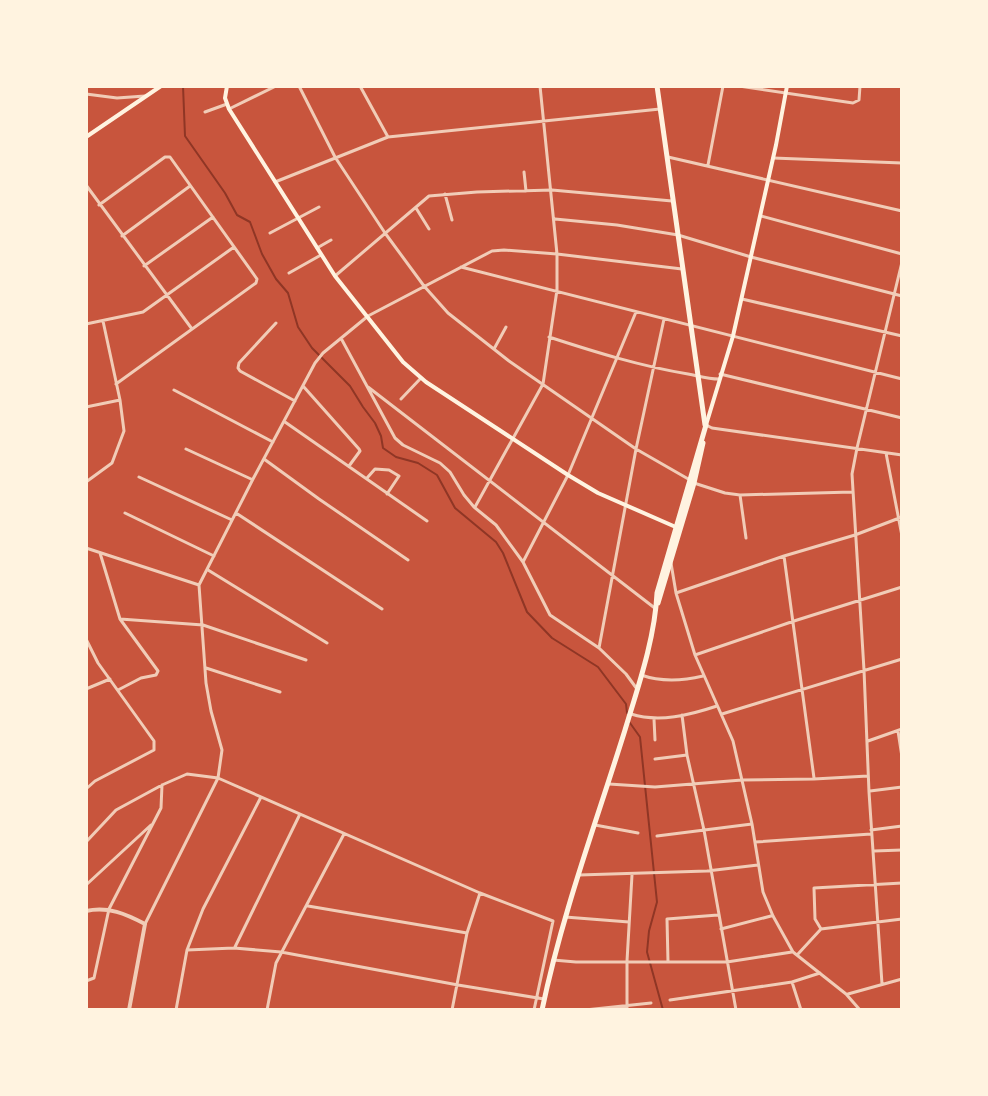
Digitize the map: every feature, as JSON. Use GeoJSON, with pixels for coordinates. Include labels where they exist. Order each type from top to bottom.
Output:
{"type":"FeatureCollection","features":[{"type":"Feature","properties":{"kind":"main road"},"geometry":{"type":"LineString","coordinates":[[86,137],[160,86]]}},
{"type":"Feature","properties":{"kind":"main road"},"geometry":{"type":"LineString","coordinates":[[227,86],[225,98],[228,106],[321,255],[403,362],[421,378],[568,475],[598,493],[679,528]]}},
{"type":"Feature","properties":{"kind":"main road"},"geometry":{"type":"LineString","coordinates":[[657,86],[706,425]]}},
{"type":"Feature","properties":{"kind":"main road"},"geometry":{"type":"LineString","coordinates":[[542,1010],[565,917],[641,675],[656,609],[733,336],[787,86]]}},
{"type":"Feature","properties":{"kind":"main road"},"geometry":{"type":"LineString","coordinates":[[656,609],[657,593],[679,528]]}},
{"type":"Feature","properties":{"kind":"street"},"geometry":{"type":"LineString","coordinates":[[205,112],[276,86]]}},
{"type":"Feature","properties":{"kind":"street"},"geometry":{"type":"LineString","coordinates":[[299,86],[335,157],[424,286],[455,319],[494,349],[636,449],[692,482],[740,495],[852,492]]}},
{"type":"Feature","properties":{"kind":"street"},"geometry":{"type":"LineString","coordinates":[[360,86],[388,137]]}},
{"type":"Feature","properties":{"kind":"street"},"geometry":{"type":"LineString","coordinates":[[474,507],[543,384],[557,290],[557,254],[540,86]]}},
{"type":"Feature","properties":{"kind":"street"},"geometry":{"type":"LineString","coordinates":[[708,165],[723,86]]}},
{"type":"Feature","properties":{"kind":"street"},"geometry":{"type":"LineString","coordinates":[[739,86],[853,103],[859,100],[860,86]]}},
{"type":"Feature","properties":{"kind":"street"},"geometry":{"type":"LineString","coordinates":[[86,94],[117,98],[145,96]]}},
{"type":"Feature","properties":{"kind":"street"},"geometry":{"type":"LineString","coordinates":[[275,182],[388,137],[660,109]]}},
{"type":"Feature","properties":{"kind":"street"},"geometry":{"type":"LineString","coordinates":[[668,156],[902,211]]}},
{"type":"Feature","properties":{"kind":"street"},"geometry":{"type":"LineString","coordinates":[[99,205],[165,157],[170,157],[256,277],[256,283],[116,384]]}},
{"type":"Feature","properties":{"kind":"street"},"geometry":{"type":"LineString","coordinates":[[773,158],[902,163]]}},
{"type":"Feature","properties":{"kind":"street"},"geometry":{"type":"LineString","coordinates":[[524,172],[526,191]]}},
{"type":"Feature","properties":{"kind":"street"},"geometry":{"type":"LineString","coordinates":[[86,185],[192,329]]}},
{"type":"Feature","properties":{"kind":"street"},"geometry":{"type":"LineString","coordinates":[[122,236],[191,186]]}},
{"type":"Feature","properties":{"kind":"street"},"geometry":{"type":"LineString","coordinates":[[335,276],[429,196],[552,190],[672,201]]}},
{"type":"Feature","properties":{"kind":"street"},"geometry":{"type":"LineString","coordinates":[[445,194],[452,220]]}},
{"type":"Feature","properties":{"kind":"street"},"geometry":{"type":"LineString","coordinates":[[270,233],[319,207]]}},
{"type":"Feature","properties":{"kind":"street"},"geometry":{"type":"LineString","coordinates":[[415,207],[429,229]]}},
{"type":"Feature","properties":{"kind":"street"},"geometry":{"type":"LineString","coordinates":[[761,216],[902,254]]}},
{"type":"Feature","properties":{"kind":"street"},"geometry":{"type":"LineString","coordinates":[[144,266],[213,217]]}},
{"type":"Feature","properties":{"kind":"street"},"geometry":{"type":"LineString","coordinates":[[554,219],[678,235],[902,296]]}},
{"type":"Feature","properties":{"kind":"street"},"geometry":{"type":"LineString","coordinates":[[317,248],[331,240]]}},
{"type":"Feature","properties":{"kind":"street"},"geometry":{"type":"LineString","coordinates":[[86,324],[143,312],[234,247]]}},
{"type":"Feature","properties":{"kind":"street"},"geometry":{"type":"LineString","coordinates":[[129,1010],[145,924],[218,778],[222,750],[211,711],[199,585],[315,363],[368,316],[495,250],[683,269]]}},
{"type":"Feature","properties":{"kind":"street"},"geometry":{"type":"LineString","coordinates":[[289,273],[321,255]]}},
{"type":"Feature","properties":{"kind":"street"},"geometry":{"type":"LineString","coordinates":[[882,984],[852,474],[902,262]]}},
{"type":"Feature","properties":{"kind":"street"},"geometry":{"type":"LineString","coordinates":[[461,267],[902,379]]}},
{"type":"Feature","properties":{"kind":"street"},"geometry":{"type":"LineString","coordinates":[[742,298],[902,336]]}},
{"type":"Feature","properties":{"kind":"street"},"geometry":{"type":"LineString","coordinates":[[523,562],[568,475],[636,312]]}},
{"type":"Feature","properties":{"kind":"street"},"geometry":{"type":"LineString","coordinates":[[599,648],[664,319]]}},
{"type":"Feature","properties":{"kind":"street"},"geometry":{"type":"LineString","coordinates":[[86,482],[112,463],[124,431],[103,321]]}},
{"type":"Feature","properties":{"kind":"street"},"geometry":{"type":"LineString","coordinates":[[276,323],[239,363],[238,368],[295,401]]}},
{"type":"Feature","properties":{"kind":"street"},"geometry":{"type":"LineString","coordinates":[[494,349],[506,327]]}},
{"type":"Feature","properties":{"kind":"street"},"geometry":{"type":"LineString","coordinates":[[549,337],[654,368],[705,379],[720,377],[902,418]]}},
{"type":"Feature","properties":{"kind":"street"},"geometry":{"type":"LineString","coordinates":[[342,338],[395,438],[450,472],[464,495],[496,525],[523,562],[550,615],[599,648],[637,689]]}},
{"type":"Feature","properties":{"kind":"street"},"geometry":{"type":"LineString","coordinates":[[401,399],[421,378]]}},
{"type":"Feature","properties":{"kind":"street"},"geometry":{"type":"LineString","coordinates":[[303,386],[359,449],[348,467]]}},
{"type":"Feature","properties":{"kind":"street"},"geometry":{"type":"LineString","coordinates":[[367,386],[656,609]]}},
{"type":"Feature","properties":{"kind":"street"},"geometry":{"type":"LineString","coordinates":[[174,390],[273,442]]}},
{"type":"Feature","properties":{"kind":"street"},"geometry":{"type":"LineString","coordinates":[[86,407],[120,400]]}},
{"type":"Feature","properties":{"kind":"street"},"geometry":{"type":"LineString","coordinates":[[285,422],[427,521]]}},
{"type":"Feature","properties":{"kind":"street"},"geometry":{"type":"LineString","coordinates":[[706,425],[902,455]]}},
{"type":"Feature","properties":{"kind":"street"},"geometry":{"type":"LineString","coordinates":[[186,449],[253,479]]}},
{"type":"Feature","properties":{"kind":"street"},"geometry":{"type":"LineString","coordinates":[[886,453],[902,536]]}},
{"type":"Feature","properties":{"kind":"street"},"geometry":{"type":"LineString","coordinates":[[264,459],[408,560]]}},
{"type":"Feature","properties":{"kind":"street"},"geometry":{"type":"LineString","coordinates":[[367,480],[375,469],[388,470],[399,476],[387,494]]}},
{"type":"Feature","properties":{"kind":"street"},"geometry":{"type":"LineString","coordinates":[[139,477],[232,520]]}},
{"type":"Feature","properties":{"kind":"street"},"geometry":{"type":"LineString","coordinates":[[740,495],[746,538]]}},
{"type":"Feature","properties":{"kind":"street"},"geometry":{"type":"LineString","coordinates":[[125,513],[214,556]]}},
{"type":"Feature","properties":{"kind":"street"},"geometry":{"type":"LineString","coordinates":[[236,513],[382,609]]}},
{"type":"Feature","properties":{"kind":"street"},"geometry":{"type":"LineString","coordinates":[[676,593],[855,535],[900,517]]}},
{"type":"Feature","properties":{"kind":"street"},"geometry":{"type":"LineString","coordinates":[[86,548],[199,585]]}},
{"type":"Feature","properties":{"kind":"street"},"geometry":{"type":"LineString","coordinates":[[100,553],[120,619],[158,673],[118,690]]}},
{"type":"Feature","properties":{"kind":"street"},"geometry":{"type":"LineString","coordinates":[[784,556],[814,779]]}},
{"type":"Feature","properties":{"kind":"street"},"geometry":{"type":"LineString","coordinates":[[671,563],[676,593],[695,655],[733,741],[752,824],[763,892],[773,916],[795,954],[846,994],[860,1010]]}},
{"type":"Feature","properties":{"kind":"street"},"geometry":{"type":"LineString","coordinates":[[207,569],[327,643]]}},
{"type":"Feature","properties":{"kind":"street"},"geometry":{"type":"LineString","coordinates":[[695,655],[902,587]]}},
{"type":"Feature","properties":{"kind":"street"},"geometry":{"type":"LineString","coordinates":[[120,619],[203,625],[306,660]]}},
{"type":"Feature","properties":{"kind":"street"},"geometry":{"type":"LineString","coordinates":[[86,639],[98,663],[154,741],[154,750],[95,781],[86,789]]}},
{"type":"Feature","properties":{"kind":"street"},"geometry":{"type":"LineString","coordinates":[[721,714],[902,659]]}},
{"type":"Feature","properties":{"kind":"street"},"geometry":{"type":"LineString","coordinates":[[206,668],[280,692]]}},
{"type":"Feature","properties":{"kind":"street"},"geometry":{"type":"LineString","coordinates":[[641,675],[669,680],[703,676]]}},
{"type":"Feature","properties":{"kind":"street"},"geometry":{"type":"LineString","coordinates":[[86,689],[110,679]]}},
{"type":"Feature","properties":{"kind":"street"},"geometry":{"type":"LineString","coordinates":[[629,715],[654,719],[717,706]]}},
{"type":"Feature","properties":{"kind":"street"},"geometry":{"type":"LineString","coordinates":[[682,715],[736,1010]]}},
{"type":"Feature","properties":{"kind":"street"},"geometry":{"type":"LineString","coordinates":[[654,719],[655,740]]}},
{"type":"Feature","properties":{"kind":"street"},"geometry":{"type":"LineString","coordinates":[[867,741],[900,730],[902,757]]}},
{"type":"Feature","properties":{"kind":"street"},"geometry":{"type":"LineString","coordinates":[[655,759],[687,755]]}},
{"type":"Feature","properties":{"kind":"street"},"geometry":{"type":"LineString","coordinates":[[86,842],[116,810],[162,785],[187,774],[218,778],[480,893],[553,921],[534,1010]]}},
{"type":"Feature","properties":{"kind":"street"},"geometry":{"type":"LineString","coordinates":[[608,784],[648,787],[868,776]]}},
{"type":"Feature","properties":{"kind":"street"},"geometry":{"type":"LineString","coordinates":[[86,981],[94,978],[109,909],[161,808],[162,785]]}},
{"type":"Feature","properties":{"kind":"street"},"geometry":{"type":"LineString","coordinates":[[869,792],[902,787]]}},
{"type":"Feature","properties":{"kind":"street"},"geometry":{"type":"LineString","coordinates":[[176,1010],[187,950],[203,909],[261,797]]}},
{"type":"Feature","properties":{"kind":"street"},"geometry":{"type":"LineString","coordinates":[[234,948],[300,814]]}},
{"type":"Feature","properties":{"kind":"street"},"geometry":{"type":"LineString","coordinates":[[86,885],[153,823]]}},
{"type":"Feature","properties":{"kind":"street"},"geometry":{"type":"LineString","coordinates":[[657,836],[752,824]]}},
{"type":"Feature","properties":{"kind":"street"},"geometry":{"type":"LineString","coordinates":[[595,825],[638,833]]}},
{"type":"Feature","properties":{"kind":"street"},"geometry":{"type":"LineString","coordinates":[[754,842],[871,832],[902,826]]}},
{"type":"Feature","properties":{"kind":"street"},"geometry":{"type":"LineString","coordinates":[[267,1010],[281,952],[344,834]]}},
{"type":"Feature","properties":{"kind":"street"},"geometry":{"type":"LineString","coordinates":[[873,851],[902,850]]}},
{"type":"Feature","properties":{"kind":"street"},"geometry":{"type":"LineString","coordinates":[[579,875],[657,874],[758,865]]}},
{"type":"Feature","properties":{"kind":"street"},"geometry":{"type":"LineString","coordinates":[[627,1008],[632,875]]}},
{"type":"Feature","properties":{"kind":"street"},"geometry":{"type":"LineString","coordinates":[[821,929],[815,919],[814,888],[902,883]]}},
{"type":"Feature","properties":{"kind":"street"},"geometry":{"type":"LineString","coordinates":[[452,1010],[467,933],[480,893]]}},
{"type":"Feature","properties":{"kind":"street"},"geometry":{"type":"LineString","coordinates":[[308,906],[467,933]]}},
{"type":"Feature","properties":{"kind":"street"},"geometry":{"type":"LineString","coordinates":[[86,911],[109,909],[145,924]]}},
{"type":"Feature","properties":{"kind":"street"},"geometry":{"type":"LineString","coordinates":[[668,962],[667,919],[718,915]]}},
{"type":"Feature","properties":{"kind":"street"},"geometry":{"type":"LineString","coordinates":[[721,929],[773,916]]}},
{"type":"Feature","properties":{"kind":"street"},"geometry":{"type":"LineString","coordinates":[[565,917],[630,922]]}},
{"type":"Feature","properties":{"kind":"street"},"geometry":{"type":"LineString","coordinates":[[553,960],[727,962],[795,954],[821,929],[902,919]]}},
{"type":"Feature","properties":{"kind":"street"},"geometry":{"type":"LineString","coordinates":[[187,950],[234,948],[281,952],[544,999]]}},
{"type":"Feature","properties":{"kind":"street"},"geometry":{"type":"LineString","coordinates":[[670,1000],[792,982],[820,973]]}},
{"type":"Feature","properties":{"kind":"street"},"geometry":{"type":"LineString","coordinates":[[846,994],[902,979]]}},
{"type":"Feature","properties":{"kind":"street"},"geometry":{"type":"LineString","coordinates":[[792,982],[801,1010]]}},
{"type":"Feature","properties":{"kind":"street"},"geometry":{"type":"LineString","coordinates":[[585,1010],[627,1008],[651,1003]]}},
{"type":"Feature","properties":{"kind":"waterway"},"geometry":{"type":"LineString","coordinates":[[183,86],[185,136],[237,215],[250,222],[262,254],[288,293],[298,327],[312,348],[350,386],[375,423],[383,448],[437,475],[455,508],[496,542],[527,612],[552,638],[598,667],[626,704],[627,713]]}},
{"type":"Feature","properties":{"kind":"waterway"},"geometry":{"type":"LineString","coordinates":[[630,723],[640,737],[657,902],[647,952],[663,1010]]}}]}
